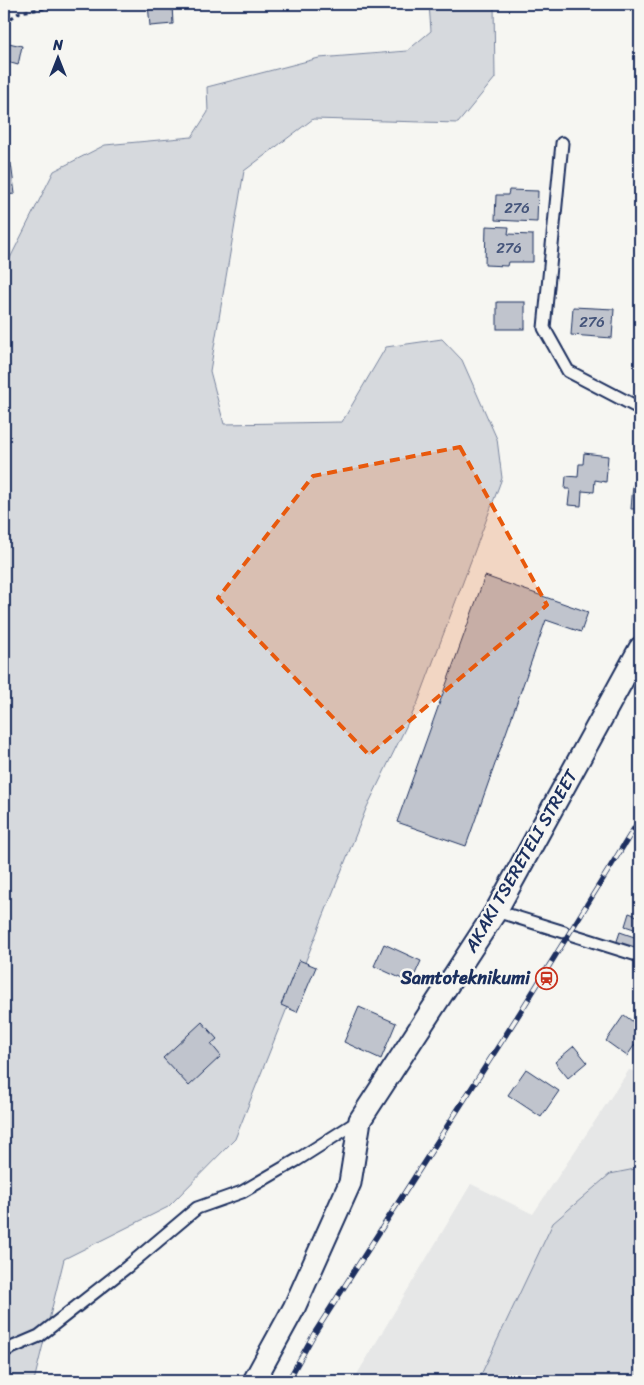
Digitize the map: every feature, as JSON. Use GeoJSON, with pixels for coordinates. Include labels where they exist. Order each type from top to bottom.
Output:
{"type":"FeatureCollection","features":[{"type":"Feature","properties":{"kind":"street","name":"AKAKI TSERETELI STREET"},"geometry":{"type":"LineString","coordinates":[[360,1120],[496,910],[640,648]]}},
{"type":"Feature","properties":{"kind":"street"},"geometry":{"type":"LineString","coordinates":[[254,1381],[294,1308],[350,1183],[360,1120]]}},
{"type":"Feature","properties":{"kind":"lane"},"geometry":{"type":"LineString","coordinates":[[562,143],[544,328],[568,371],[640,408]]}},
{"type":"Feature","properties":{"kind":"lane"},"geometry":{"type":"LineString","coordinates":[[496,910],[640,956]]}},
{"type":"Feature","properties":{"kind":"lane"},"geometry":{"type":"LineString","coordinates":[[4,1351],[38,1336],[127,1267],[197,1208],[242,1192],[360,1120]]}},
{"type":"Feature","properties":{"kind":"path"},"geometry":{"type":"LineString","coordinates":[[4,23],[20,12],[79,4]]}},
{"type":"Feature","properties":{"kind":"highlighted area"},"geometry":{"type":"Polygon","coordinates":[[[460,447],[547,605],[369,755],[218,598],[313,476],[460,447]]]}},
{"type":"Feature","properties":{"kind":"shaded area"},"geometry":{"type":"Polygon","coordinates":[[[429,4],[494,4],[495,78],[458,123],[313,119],[244,171],[210,371],[224,424],[342,422],[386,347],[442,339],[462,360],[497,439],[502,478],[418,702],[366,809],[235,1139],[168,1207],[64,1259],[34,1381],[4,1381],[4,270],[54,171],[105,145],[192,137],[208,112],[207,87],[319,58],[407,51],[431,31],[429,4]]]}},
{"type":"Feature","properties":{"kind":"shaded area"},"geometry":{"type":"Polygon","coordinates":[[[629,1070],[640,1072],[640,1381],[353,1381],[471,1184],[533,1214],[629,1070]]]}},
{"type":"Feature","properties":{"kind":"shaded area"},"geometry":{"type":"Polygon","coordinates":[[[640,1168],[640,1381],[478,1381],[553,1223],[610,1174],[640,1168]]]}},
{"type":"Feature","properties":{"kind":"building"},"geometry":{"type":"Polygon","coordinates":[[[148,4],[172,4],[173,24],[150,26],[148,4]]]}},
{"type":"Feature","properties":{"kind":"building"},"geometry":{"type":"Polygon","coordinates":[[[4,42],[22,46],[18,65],[4,61],[4,42]]]}},
{"type":"Feature","properties":{"kind":"building"},"geometry":{"type":"Polygon","coordinates":[[[11,163],[15,194],[4,195],[4,164],[11,163]]]}},
{"type":"Feature","properties":{"kind":"building"},"geometry":{"type":"Polygon","coordinates":[[[509,190],[538,191],[537,222],[495,220],[496,195],[508,195],[509,190]]]}},
{"type":"Feature","properties":{"kind":"building"},"geometry":{"type":"Polygon","coordinates":[[[486,226],[509,227],[508,234],[533,235],[533,262],[508,262],[507,266],[485,265],[486,226]]]}},
{"type":"Feature","properties":{"kind":"building"},"geometry":{"type":"Polygon","coordinates":[[[497,302],[525,302],[525,329],[497,329],[497,302]]]}},
{"type":"Feature","properties":{"kind":"building"},"geometry":{"type":"Polygon","coordinates":[[[573,307],[614,309],[612,338],[571,335],[573,307]]]}},
{"type":"Feature","properties":{"kind":"building"},"geometry":{"type":"Polygon","coordinates":[[[584,453],[608,456],[606,482],[595,480],[594,492],[582,491],[581,506],[568,505],[570,489],[565,489],[566,476],[578,477],[579,464],[583,464],[584,453]]]}},
{"type":"Feature","properties":{"kind":"building"},"geometry":{"type":"Polygon","coordinates":[[[633,485],[640,485],[640,509],[631,509],[633,485]]]}},
{"type":"Feature","properties":{"kind":"building"},"geometry":{"type":"Polygon","coordinates":[[[485,576],[588,612],[581,632],[546,620],[466,846],[397,822],[485,576]]]}},
{"type":"Feature","properties":{"kind":"building"},"geometry":{"type":"Polygon","coordinates":[[[629,913],[640,917],[640,931],[625,926],[629,913]]]}},
{"type":"Feature","properties":{"kind":"building"},"geometry":{"type":"Polygon","coordinates":[[[620,932],[640,939],[640,953],[616,944],[620,932]]]}},
{"type":"Feature","properties":{"kind":"building"},"geometry":{"type":"Polygon","coordinates":[[[384,944],[421,961],[411,983],[374,966],[384,944]]]}},
{"type":"Feature","properties":{"kind":"building"},"geometry":{"type":"Polygon","coordinates":[[[299,960],[316,967],[297,1012],[281,1005],[299,960]]]}},
{"type":"Feature","properties":{"kind":"building"},"geometry":{"type":"Polygon","coordinates":[[[359,1007],[396,1023],[381,1059],[344,1042],[359,1007]]]}},
{"type":"Feature","properties":{"kind":"building"},"geometry":{"type":"Polygon","coordinates":[[[624,1015],[640,1027],[640,1037],[627,1056],[606,1041],[624,1015]]]}},
{"type":"Feature","properties":{"kind":"building"},"geometry":{"type":"Polygon","coordinates":[[[202,1022],[217,1039],[211,1044],[221,1056],[189,1086],[163,1058],[202,1022]]]}},
{"type":"Feature","properties":{"kind":"building"},"geometry":{"type":"Polygon","coordinates":[[[574,1046],[587,1062],[568,1078],[555,1062],[574,1046]]]}},
{"type":"Feature","properties":{"kind":"building"},"geometry":{"type":"Polygon","coordinates":[[[526,1069],[559,1091],[541,1117],[508,1095],[526,1069]]]}},
{"type":"Feature","properties":{"kind":"railway"},"geometry":{"type":"LineString","coordinates":[[288,1381],[314,1334],[521,1011],[640,819]]}},
{"type":"Feature","properties":{"kind":"place","name":"Samtoteknikumi"},"geometry":{"type":"Point","coordinates":[546,978]}}]}
